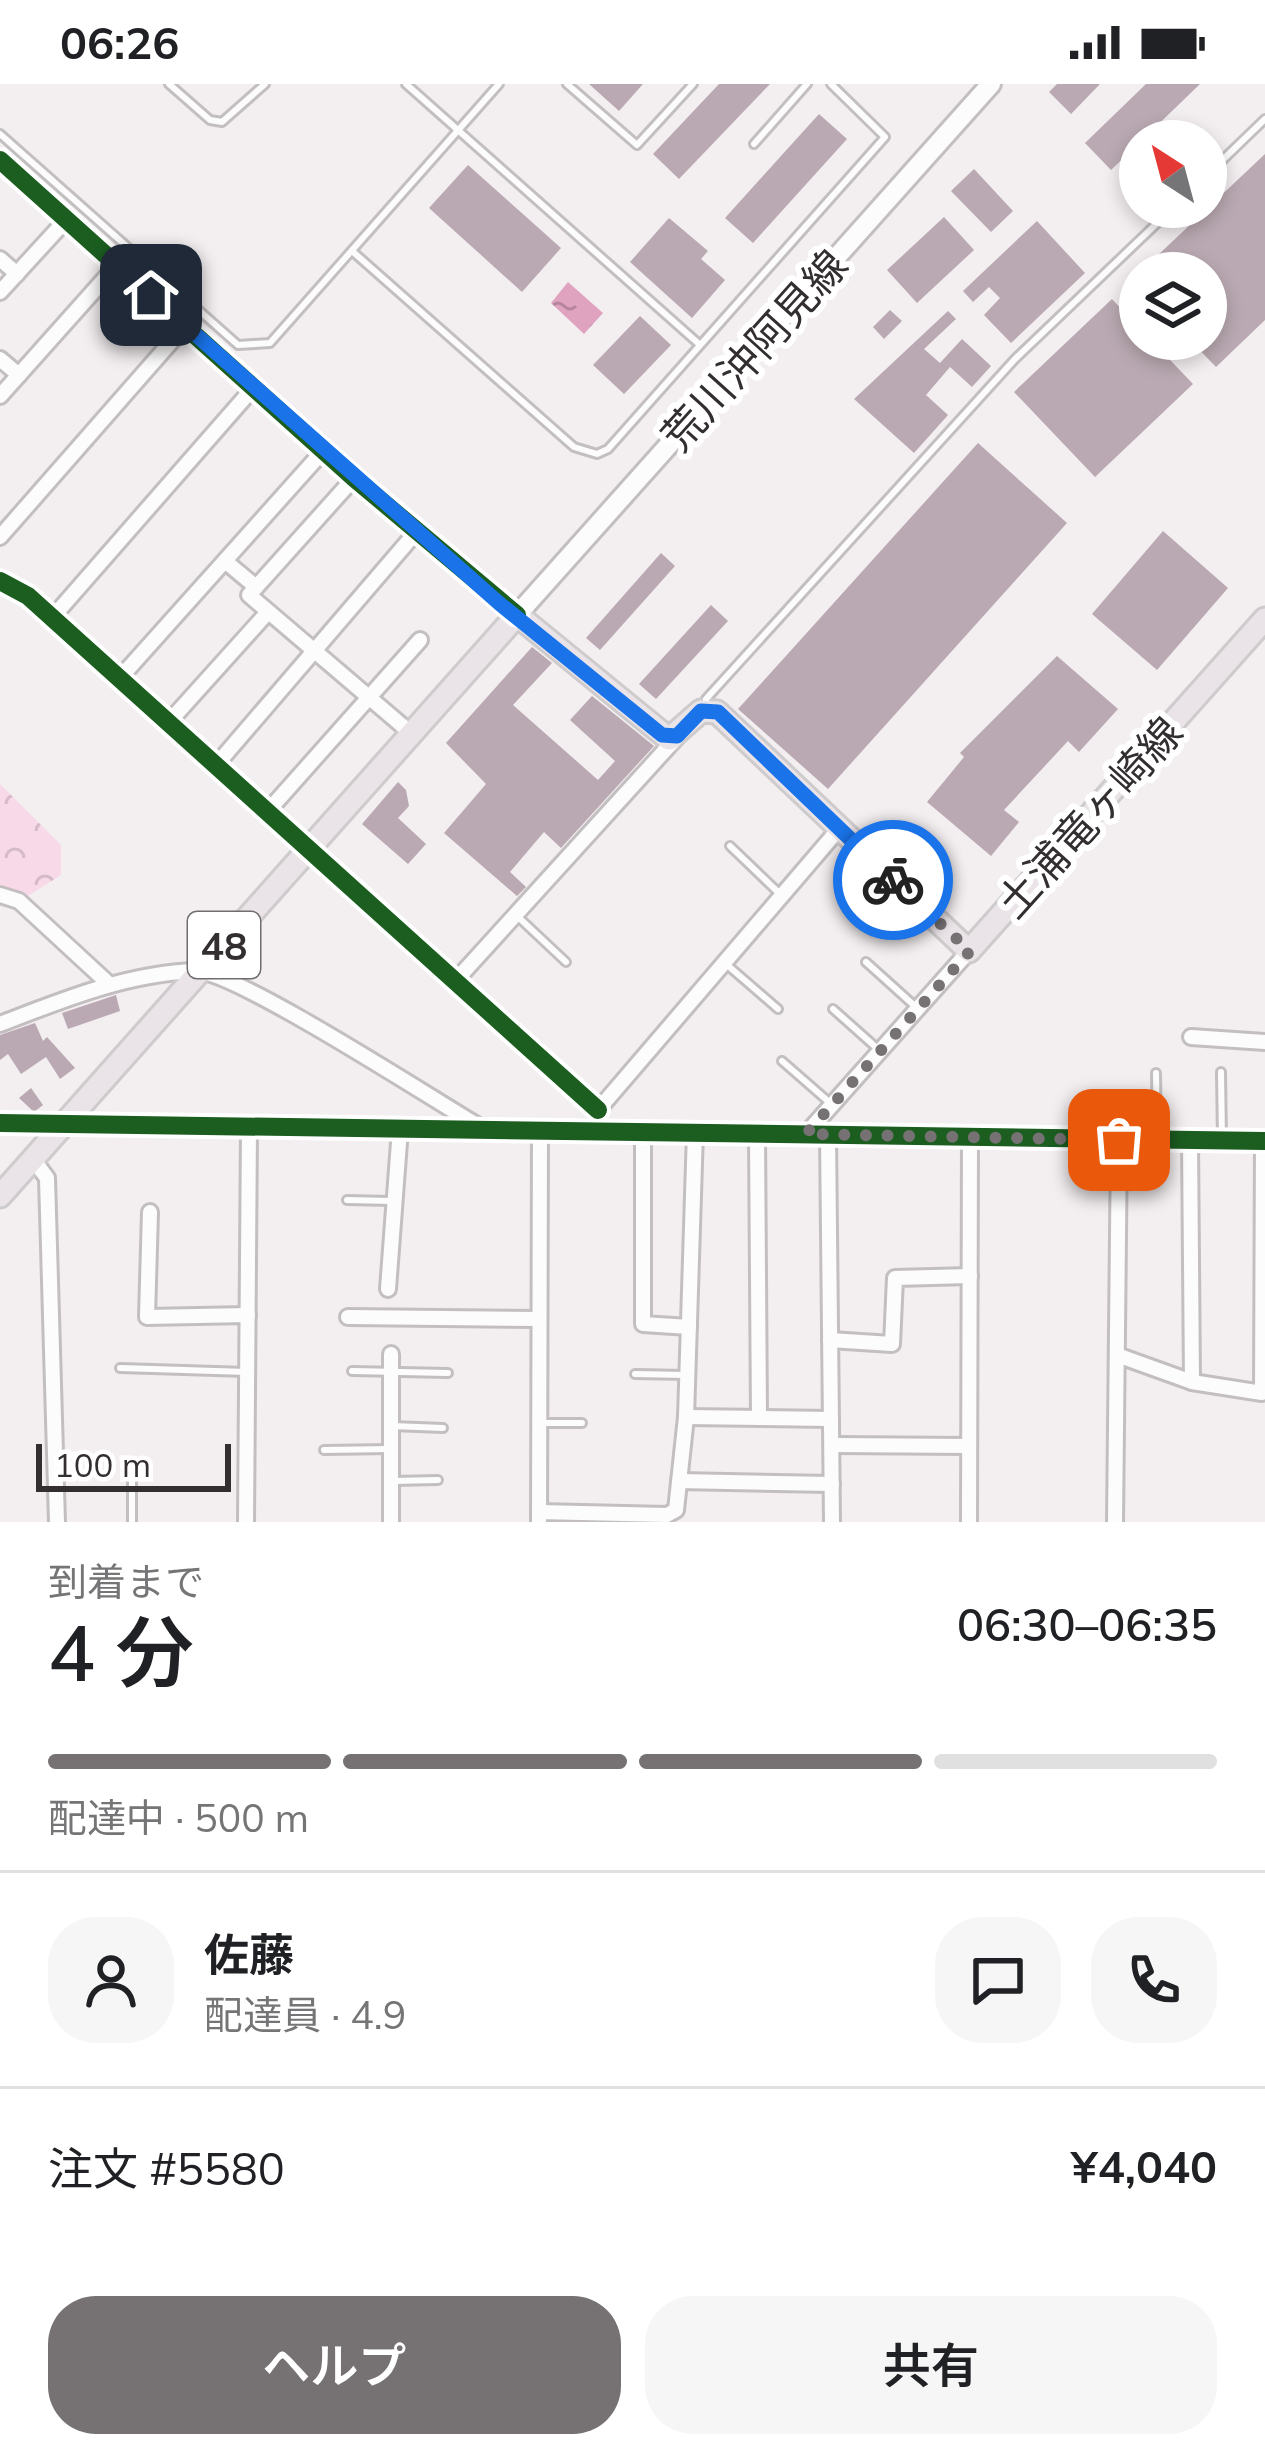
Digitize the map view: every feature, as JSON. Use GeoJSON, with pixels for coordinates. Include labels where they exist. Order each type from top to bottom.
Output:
{"type":"FeatureCollection","features":[{"type":"Feature","properties":{"kind":"main road","name":"荒川沖阿見線"},"geometry":{"type":"LineString","coordinates":[[517,615],[991,84]]}},
{"type":"Feature","properties":{"kind":"main road","name":"48"},"geometry":{"type":"LineString","coordinates":[[0,1196],[517,615]]}},
{"type":"Feature","properties":{"kind":"main road"},"geometry":{"type":"LineString","coordinates":[[517,615],[662,735],[677,736],[706,710]]}},
{"type":"Feature","properties":{"kind":"main road","name":"土浦竜ヶ崎線"},"geometry":{"type":"LineString","coordinates":[[706,710],[718,712],[970,951],[1265,619]]}},
{"type":"Feature","properties":{"kind":"street"},"geometry":{"type":"LineString","coordinates":[[0,160],[354,478],[517,615]]}},
{"type":"Feature","properties":{"kind":"street"},"geometry":{"type":"LineString","coordinates":[[0,292],[66,220]]}},
{"type":"Feature","properties":{"kind":"street"},"geometry":{"type":"LineString","coordinates":[[0,259],[17,274]]}},
{"type":"Feature","properties":{"kind":"street"},"geometry":{"type":"LineString","coordinates":[[0,396],[117,265]]}},
{"type":"Feature","properties":{"kind":"street"},"geometry":{"type":"LineString","coordinates":[[0,537],[185,326]]}},
{"type":"Feature","properties":{"kind":"street"},"geometry":{"type":"LineString","coordinates":[[0,359],[19,375]]}},
{"type":"Feature","properties":{"kind":"street"},"geometry":{"type":"LineString","coordinates":[[52,618],[254,387]]}},
{"type":"Feature","properties":{"kind":"street"},"geometry":{"type":"LineString","coordinates":[[119,679],[324,451]]}},
{"type":"Feature","properties":{"kind":"street"},"geometry":{"type":"LineString","coordinates":[[354,478],[249,596],[412,734]]}},
{"type":"Feature","properties":{"kind":"street"},"geometry":{"type":"LineString","coordinates":[[217,764],[418,531]]}},
{"type":"Feature","properties":{"kind":"street"},"geometry":{"type":"LineString","coordinates":[[225,561],[256,587]]}},
{"type":"Feature","properties":{"kind":"street"},"geometry":{"type":"LineString","coordinates":[[0,581],[52,618],[458,978],[598,1110]]}},
{"type":"Feature","properties":{"kind":"street"},"geometry":{"type":"LineString","coordinates":[[169,722],[268,612]]}},
{"type":"Feature","properties":{"kind":"street"},"geometry":{"type":"LineString","coordinates":[[268,811],[421,640]]}},
{"type":"Feature","properties":{"kind":"street"},"geometry":{"type":"LineString","coordinates":[[458,978],[677,736]]}},
{"type":"Feature","properties":{"kind":"street"},"geometry":{"type":"LineString","coordinates":[[597,1130],[598,1110],[838,830]]}},
{"type":"Feature","properties":{"kind":"street"},"geometry":{"type":"LineString","coordinates":[[0,895],[19,901],[110,985]]}},
{"type":"Feature","properties":{"kind":"street"},"geometry":{"type":"LineString","coordinates":[[806,1134],[970,951]]}},
{"type":"Feature","properties":{"kind":"street"},"geometry":{"type":"LineString","coordinates":[[0,1024],[110,985],[201,970],[250,991],[484,1129]]}},
{"type":"Feature","properties":{"kind":"street"},"geometry":{"type":"LineString","coordinates":[[1191,1037],[1265,1042]]}},
{"type":"Feature","properties":{"kind":"street"},"geometry":{"type":"LineString","coordinates":[[0,1123],[1264,1141],[1262,1393],[1192,1382],[1117,1354]]}},
{"type":"Feature","properties":{"kind":"street"},"geometry":{"type":"LineString","coordinates":[[246,1522],[249,1128]]}},
{"type":"Feature","properties":{"kind":"street"},"geometry":{"type":"LineString","coordinates":[[388,1288],[400,1129]]}},
{"type":"Feature","properties":{"kind":"street"},"geometry":{"type":"LineString","coordinates":[[540,1130],[539,1517],[667,1515],[676,1510],[686,1418],[695,1132]]}},
{"type":"Feature","properties":{"kind":"street"},"geometry":{"type":"LineString","coordinates":[[643,1131],[643,1324],[689,1327]]}},
{"type":"Feature","properties":{"kind":"street"},"geometry":{"type":"LineString","coordinates":[[757,1133],[759,1418]]}},
{"type":"Feature","properties":{"kind":"street"},"geometry":{"type":"LineString","coordinates":[[828,1134],[832,1522]]}},
{"type":"Feature","properties":{"kind":"street"},"geometry":{"type":"LineString","coordinates":[[969,1522],[970,1134]]}},
{"type":"Feature","properties":{"kind":"street"},"geometry":{"type":"LineString","coordinates":[[1115,1522],[1119,1140]]}},
{"type":"Feature","properties":{"kind":"street"},"geometry":{"type":"LineString","coordinates":[[1190,1141],[1192,1382]]}},
{"type":"Feature","properties":{"kind":"street"},"geometry":{"type":"LineString","coordinates":[[33,1159],[46,1178],[57,1522]]}},
{"type":"Feature","properties":{"kind":"street"},"geometry":{"type":"LineString","coordinates":[[150,1212],[147,1317],[248,1315]]}},
{"type":"Feature","properties":{"kind":"street"},"geometry":{"type":"LineString","coordinates":[[830,1340],[892,1344],[895,1278],[970,1276]]}},
{"type":"Feature","properties":{"kind":"street"},"geometry":{"type":"LineString","coordinates":[[348,1317],[539,1319]]}},
{"type":"Feature","properties":{"kind":"street"},"geometry":{"type":"LineString","coordinates":[[391,1354],[391,1522]]}},
{"type":"Feature","properties":{"kind":"street"},"geometry":{"type":"LineString","coordinates":[[686,1418],[831,1419]]}},
{"type":"Feature","properties":{"kind":"street"},"geometry":{"type":"LineString","coordinates":[[832,1445],[970,1446]]}},
{"type":"Feature","properties":{"kind":"street"},"geometry":{"type":"LineString","coordinates":[[680,1480],[832,1484]]}},
{"type":"Feature","properties":{"kind":"lane"},"geometry":{"type":"LineString","coordinates":[[169,84],[210,120],[222,122],[265,84]]}},
{"type":"Feature","properties":{"kind":"lane"},"geometry":{"type":"LineString","coordinates":[[406,84],[700,345]]}},
{"type":"Feature","properties":{"kind":"lane"},"geometry":{"type":"LineString","coordinates":[[0,134],[238,345],[270,343],[499,84]]}},
{"type":"Feature","properties":{"kind":"lane"},"geometry":{"type":"LineString","coordinates":[[567,84],[637,145],[693,84]]}},
{"type":"Feature","properties":{"kind":"lane"},"geometry":{"type":"LineString","coordinates":[[754,144],[807,84]]}},
{"type":"Feature","properties":{"kind":"lane"},"geometry":{"type":"LineString","coordinates":[[352,250],[585,454],[608,449],[885,137],[832,84]]}},
{"type":"Feature","properties":{"kind":"lane"},"geometry":{"type":"LineString","coordinates":[[1227,156],[1265,119]]}},
{"type":"Feature","properties":{"kind":"lane"},"geometry":{"type":"LineString","coordinates":[[706,710],[706,698],[1015,359],[1152,228]]}},
{"type":"Feature","properties":{"kind":"lane"},"geometry":{"type":"LineString","coordinates":[[730,846],[781,895]]}},
{"type":"Feature","properties":{"kind":"lane"},"geometry":{"type":"LineString","coordinates":[[516,915],[566,962]]}},
{"type":"Feature","properties":{"kind":"lane"},"geometry":{"type":"LineString","coordinates":[[724,962],[778,1009]]}},
{"type":"Feature","properties":{"kind":"lane"},"geometry":{"type":"LineString","coordinates":[[866,962],[917,1009]]}},
{"type":"Feature","properties":{"kind":"lane"},"geometry":{"type":"LineString","coordinates":[[833,1009],[880,1051]]}},
{"type":"Feature","properties":{"kind":"lane"},"geometry":{"type":"LineString","coordinates":[[782,1061],[832,1105]]}},
{"type":"Feature","properties":{"kind":"lane"},"geometry":{"type":"LineString","coordinates":[[1221,1072],[1222,1141]]}},
{"type":"Feature","properties":{"kind":"lane"},"geometry":{"type":"LineString","coordinates":[[1156,1073],[1156,1140]]}},
{"type":"Feature","properties":{"kind":"lane"},"geometry":{"type":"LineString","coordinates":[[347,1200],[394,1201]]}},
{"type":"Feature","properties":{"kind":"lane"},"geometry":{"type":"LineString","coordinates":[[120,1368],[247,1372]]}},
{"type":"Feature","properties":{"kind":"lane"},"geometry":{"type":"LineString","coordinates":[[352,1370],[448,1373]]}},
{"type":"Feature","properties":{"kind":"lane"},"geometry":{"type":"LineString","coordinates":[[635,1373],[688,1375]]}},
{"type":"Feature","properties":{"kind":"lane"},"geometry":{"type":"LineString","coordinates":[[539,1423],[582,1424]]}},
{"type":"Feature","properties":{"kind":"lane"},"geometry":{"type":"LineString","coordinates":[[391,1426],[442,1428]]}},
{"type":"Feature","properties":{"kind":"lane"},"geometry":{"type":"LineString","coordinates":[[324,1450],[391,1449]]}},
{"type":"Feature","properties":{"kind":"lane"},"geometry":{"type":"LineString","coordinates":[[132,1470],[132,1522]]}},
{"type":"Feature","properties":{"kind":"lane"},"geometry":{"type":"LineString","coordinates":[[391,1481],[438,1480]]}},
{"type":"Feature","properties":{"kind":"green space"},"geometry":{"type":"Polygon","coordinates":[[[0,784],[61,845],[61,875],[28,896],[0,892],[0,784]]]}},
{"type":"Feature","properties":{"kind":"water"},"geometry":{"type":"Polygon","coordinates":[[[568,282],[603,313],[584,334],[551,303],[568,282]]]}},
{"type":"Feature","properties":{"kind":"building"},"geometry":{"type":"Polygon","coordinates":[[[589,84],[643,84],[619,111],[589,84]]]}},
{"type":"Feature","properties":{"kind":"building"},"geometry":{"type":"Polygon","coordinates":[[[719,84],[770,84],[679,179],[653,154],[719,84]]]}},
{"type":"Feature","properties":{"kind":"building"},"geometry":{"type":"Polygon","coordinates":[[[1057,84],[1100,84],[1071,114],[1049,92],[1057,84]]]}},
{"type":"Feature","properties":{"kind":"building"},"geometry":{"type":"Polygon","coordinates":[[[1146,84],[1200,84],[1163,120],[1119,120],[1119,162],[1111,170],[1085,143],[1146,84]]]}},
{"type":"Feature","properties":{"kind":"building"},"geometry":{"type":"Polygon","coordinates":[[[819,114],[847,139],[753,243],[725,218],[819,114]]]}},
{"type":"Feature","properties":{"kind":"building"},"geometry":{"type":"Polygon","coordinates":[[[1265,154],[1265,320],[1227,356],[1227,252],[1161,252],[1187,228],[1227,228],[1227,190],[1265,154]]]}},
{"type":"Feature","properties":{"kind":"building"},"geometry":{"type":"Polygon","coordinates":[[[468,165],[561,248],[522,292],[429,208],[468,165]]]}},
{"type":"Feature","properties":{"kind":"building"},"geometry":{"type":"Polygon","coordinates":[[[974,169],[1013,211],[991,232],[951,191],[974,169]]]}},
{"type":"Feature","properties":{"kind":"building"},"geometry":{"type":"Polygon","coordinates":[[[944,217],[974,250],[917,303],[887,270],[944,217]]]}},
{"type":"Feature","properties":{"kind":"building"},"geometry":{"type":"Polygon","coordinates":[[[669,218],[708,251],[701,259],[725,280],[692,318],[630,262],[669,218]]]}},
{"type":"Feature","properties":{"kind":"building"},"geometry":{"type":"Polygon","coordinates":[[[1037,221],[1085,273],[1011,343],[984,315],[1000,298],[989,287],[973,302],[963,291],[1037,221]]]}},
{"type":"Feature","properties":{"kind":"building"},"geometry":{"type":"Polygon","coordinates":[[[1112,299],[1119,306],[1119,360],[1170,360],[1193,384],[1095,477],[1014,392],[1112,299]]]}},
{"type":"Feature","properties":{"kind":"building"},"geometry":{"type":"Polygon","coordinates":[[[890,310],[902,321],[884,339],[873,327],[890,310]]]}},
{"type":"Feature","properties":{"kind":"building"},"geometry":{"type":"Polygon","coordinates":[[[948,311],[956,319],[924,349],[940,363],[962,339],[991,366],[972,387],[950,367],[926,395],[948,415],[914,453],[854,399],[948,311]]]}},
{"type":"Feature","properties":{"kind":"building"},"geometry":{"type":"Polygon","coordinates":[[[640,316],[671,345],[624,394],[593,365],[640,316]]]}},
{"type":"Feature","properties":{"kind":"building"},"geometry":{"type":"Polygon","coordinates":[[[978,443],[1067,523],[828,789],[738,709],[978,443]]]}},
{"type":"Feature","properties":{"kind":"building"},"geometry":{"type":"Polygon","coordinates":[[[1163,531],[1228,588],[1157,670],[1092,614],[1163,531]]]}},
{"type":"Feature","properties":{"kind":"building"},"geometry":{"type":"Polygon","coordinates":[[[661,553],[675,566],[600,650],[586,638],[661,553]]]}},
{"type":"Feature","properties":{"kind":"building"},"geometry":{"type":"Polygon","coordinates":[[[711,605],[728,621],[656,699],[639,684],[711,605]]]}},
{"type":"Feature","properties":{"kind":"building"},"geometry":{"type":"Polygon","coordinates":[[[532,647],[552,663],[513,705],[598,780],[615,761],[570,720],[592,696],[654,746],[561,848],[544,832],[510,872],[526,887],[517,896],[444,833],[486,784],[446,743],[532,647]]]}},
{"type":"Feature","properties":{"kind":"building"},"geometry":{"type":"Polygon","coordinates":[[[1057,656],[1118,709],[1079,752],[1068,741],[1004,810],[1019,822],[991,856],[927,802],[964,757],[960,753],[1057,656]]]}},
{"type":"Feature","properties":{"kind":"building"},"geometry":{"type":"Polygon","coordinates":[[[398,782],[406,790],[409,806],[398,818],[426,844],[408,864],[362,824],[398,782]]]}},
{"type":"Feature","properties":{"kind":"building"},"geometry":{"type":"Polygon","coordinates":[[[116,995],[120,1011],[68,1029],[62,1013],[116,995]]]}},
{"type":"Feature","properties":{"kind":"building"},"geometry":{"type":"Polygon","coordinates":[[[35,1023],[43,1041],[47,1037],[75,1068],[60,1079],[46,1057],[21,1074],[8,1054],[0,1060],[0,1035],[35,1023]]]}},
{"type":"Feature","properties":{"kind":"building"},"geometry":{"type":"Polygon","coordinates":[[[31,1088],[43,1105],[34,1112],[19,1098],[31,1088]]]}},
{"type":"Feature","properties":{"kind":"cycle path"},"geometry":{"type":"LineString","coordinates":[[0,160],[354,478],[517,615]]}},
{"type":"Feature","properties":{"kind":"cycle path"},"geometry":{"type":"LineString","coordinates":[[0,581],[28,596],[598,1110]]}},
{"type":"Feature","properties":{"kind":"cycle path"},"geometry":{"type":"LineString","coordinates":[[0,1123],[1265,1141]]}},
{"type":"Feature","properties":{"kind":"way so far"},"geometry":{"type":"LineString","coordinates":[[893,880],[970,951],[806,1134],[1019,1134],[1119,1140]]}},
{"type":"Feature","properties":{"kind":"route"},"geometry":{"type":"LineString","coordinates":[[151,295],[500,604],[535,627],[662,735],[677,736],[701,711],[718,712],[893,880]]}}]}
